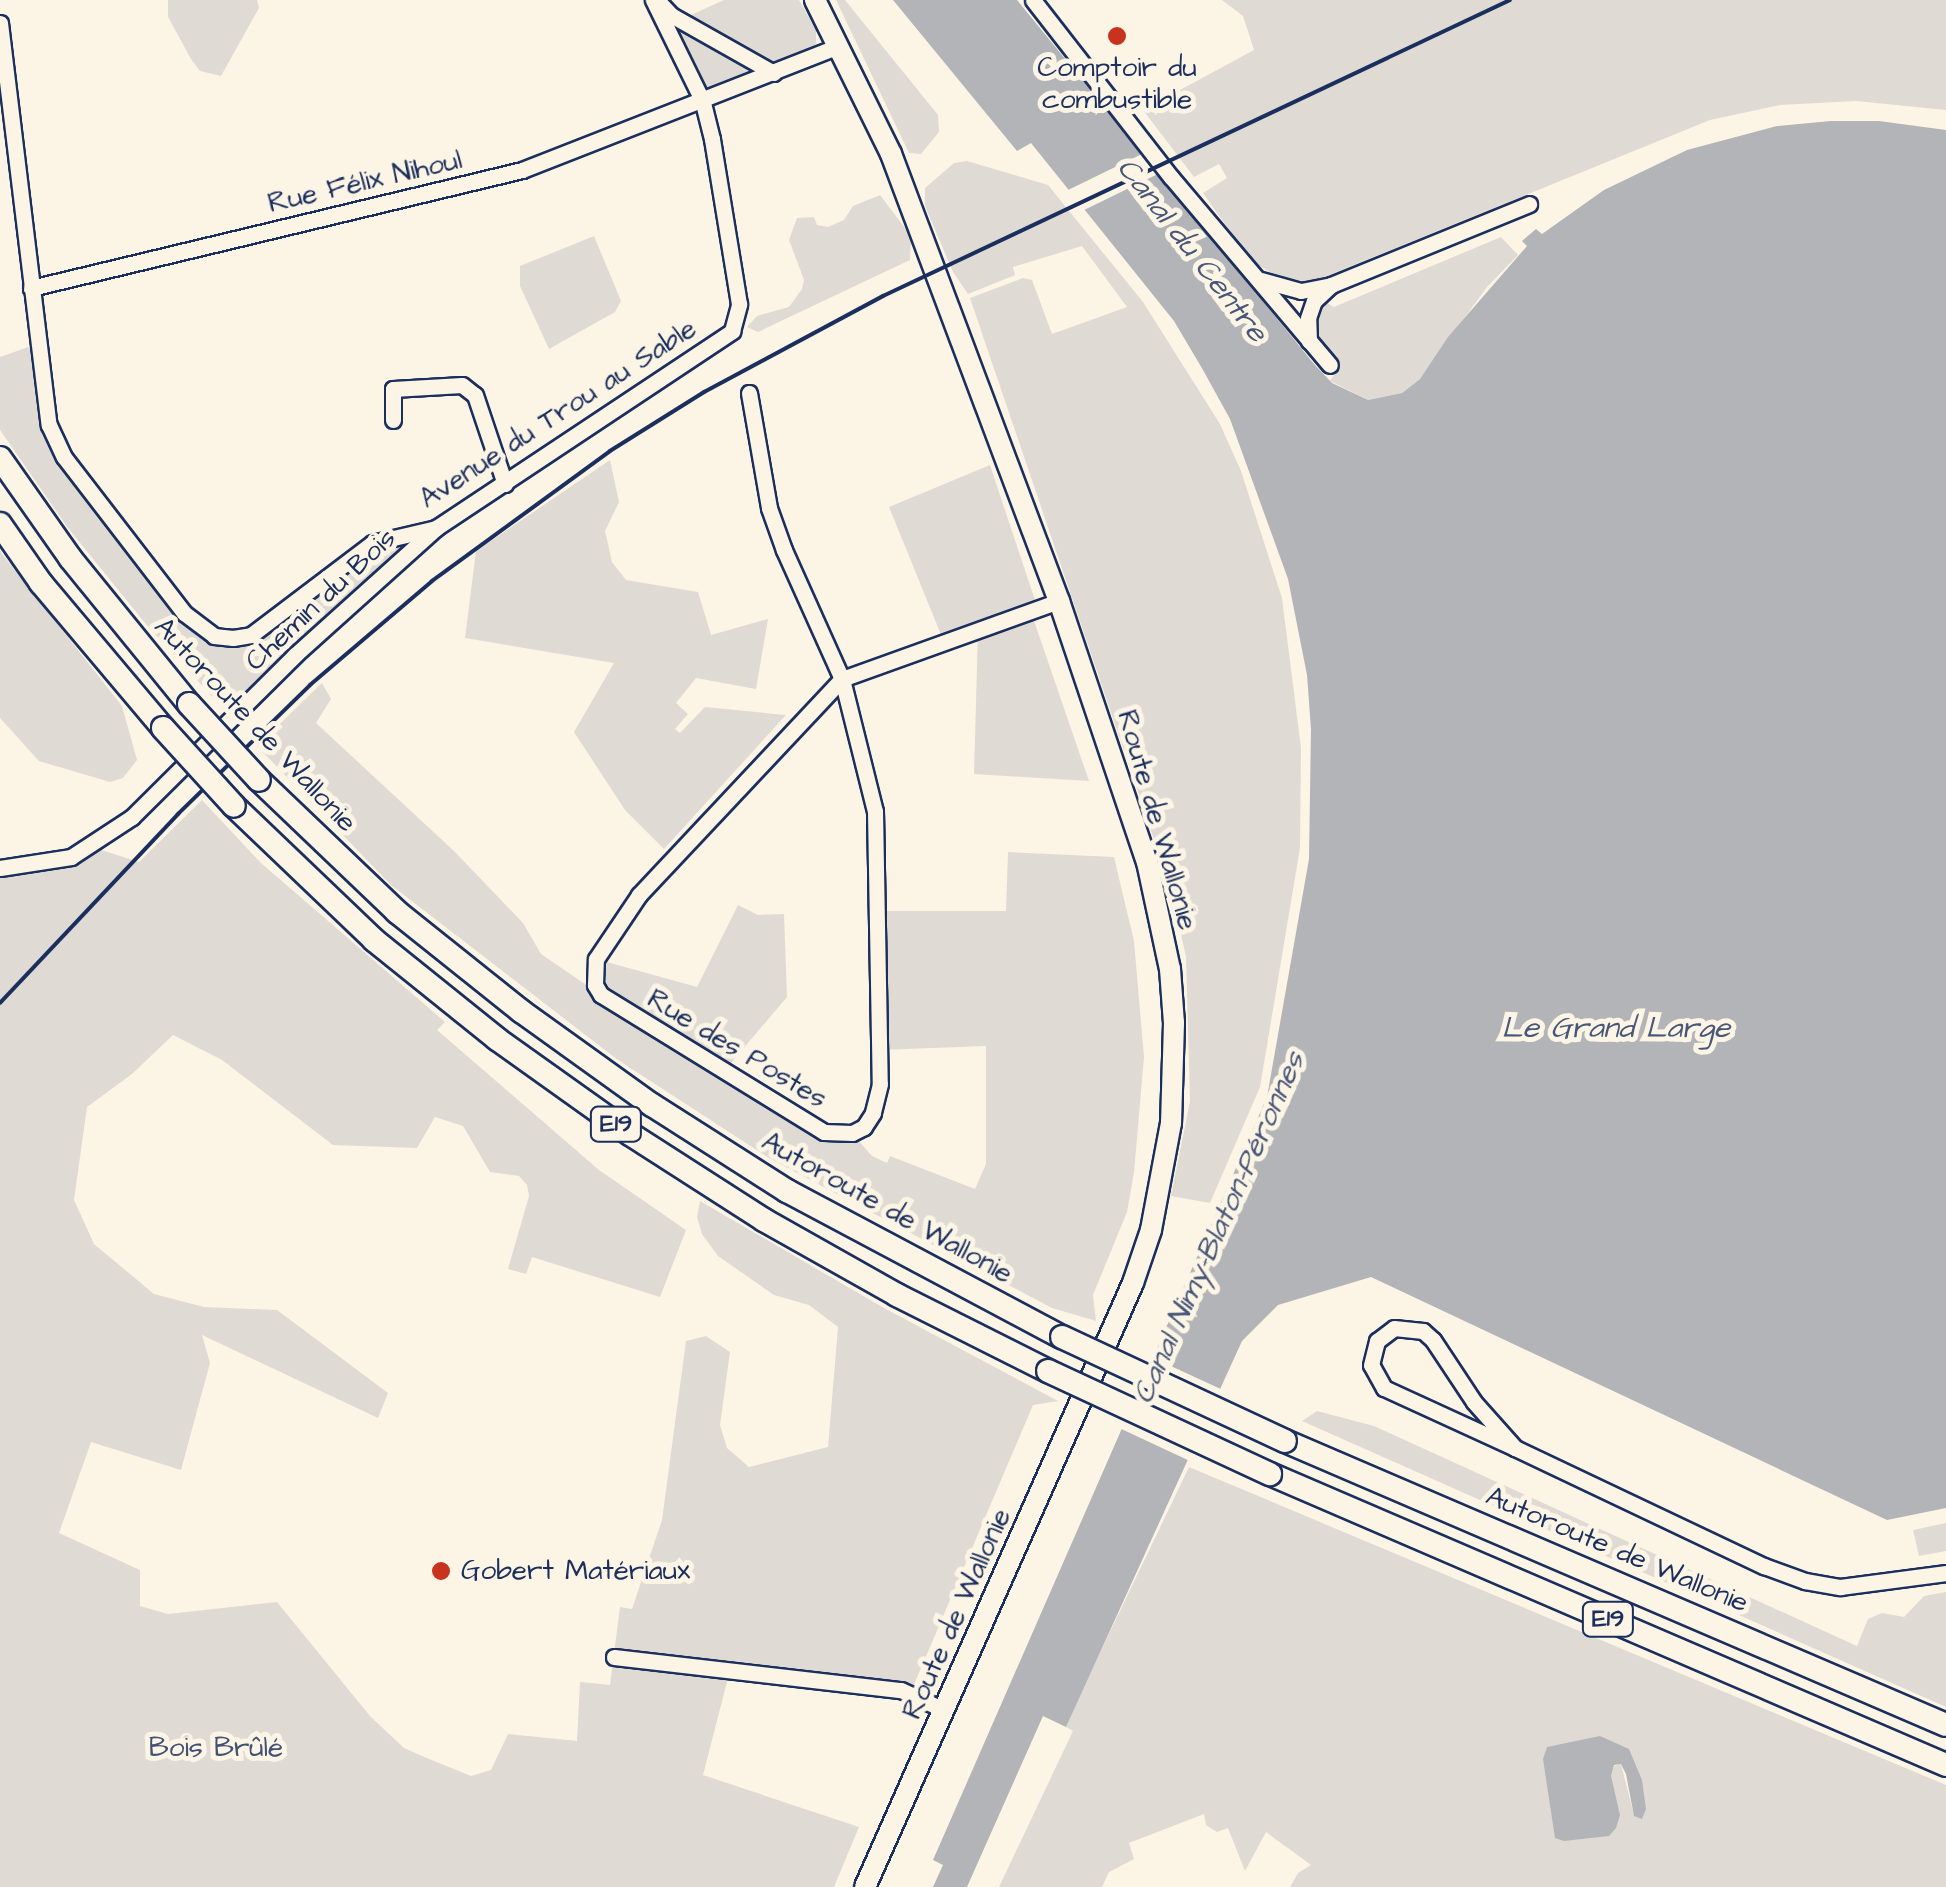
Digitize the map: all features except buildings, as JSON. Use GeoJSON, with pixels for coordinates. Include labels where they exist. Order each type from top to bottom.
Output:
{"type":"FeatureCollection","features":[{"type":"Feature","properties":{"kind":"highway","name":"Autoroute de Wallonie"},"geometry":{"type":"LineString","coordinates":[[0,458],[71,559],[189,704],[259,780],[397,912],[521,1011],[652,1105],[787,1191],[1062,1337],[1284,1441],[1946,1725]]}},
{"type":"Feature","properties":{"kind":"highway","name":"E19"},"geometry":{"type":"LineString","coordinates":[[0,524],[41,583],[163,728],[234,806],[374,940],[496,1039],[630,1134],[764,1220],[880,1286],[1048,1371],[1270,1474],[1946,1765]]}},
{"type":"Feature","properties":{"kind":"main road","name":"Route de Wallonie"},"geometry":{"type":"LineString","coordinates":[[815,0],[909,198],[1059,601],[1142,844],[1160,916],[1174,1023],[1171,1123],[1151,1230],[1133,1283],[865,1887]]}},
{"type":"Feature","properties":{"kind":"street"},"geometry":{"type":"LineString","coordinates":[[655,0],[672,15],[774,73]]}},
{"type":"Feature","properties":{"kind":"street"},"geometry":{"type":"LineString","coordinates":[[655,0],[703,102],[839,46]]}},
{"type":"Feature","properties":{"kind":"street"},"geometry":{"type":"LineString","coordinates":[[1033,0],[1253,276],[1330,365]]}},
{"type":"Feature","properties":{"kind":"street","name":"Avenue du Trou au Sable"},"geometry":{"type":"LineString","coordinates":[[0,24],[44,404],[64,457],[184,612],[214,636],[250,634],[372,543],[436,528],[732,331],[739,317],[734,270],[703,102]]}},
{"type":"Feature","properties":{"kind":"street","name":"Rue Félix Nihoul"},"geometry":{"type":"LineString","coordinates":[[31,288],[522,170],[703,102]]}},
{"type":"Feature","properties":{"kind":"street"},"geometry":{"type":"LineString","coordinates":[[1253,276],[1278,288],[1300,291],[1330,285],[1530,204]]}},
{"type":"Feature","properties":{"kind":"street"},"geometry":{"type":"LineString","coordinates":[[1309,341],[1308,318],[1314,301],[1330,285]]}},
{"type":"Feature","properties":{"kind":"street"},"geometry":{"type":"LineString","coordinates":[[394,420],[393,389],[462,385],[475,395],[505,484]]}},
{"type":"Feature","properties":{"kind":"street","name":"Rue des Postes"},"geometry":{"type":"LineString","coordinates":[[750,393],[770,508],[784,550],[842,679],[875,810],[880,1084],[864,1127],[839,1135],[824,1132],[601,995],[594,975],[600,950],[639,895],[842,679],[1059,601]]}},
{"type":"Feature","properties":{"kind":"street","name":"Chemin du Bois"},"geometry":{"type":"LineString","coordinates":[[0,868],[71,857],[132,817],[295,655],[436,528]]}},
{"type":"Feature","properties":{"kind":"street"},"geometry":{"type":"LineString","coordinates":[[1515,1448],[1474,1402],[1423,1331],[1394,1328],[1377,1341],[1371,1366],[1384,1388],[1764,1566],[1805,1581],[1840,1587],[1878,1585],[1946,1572]]}},
{"type":"Feature","properties":{"kind":"street"},"geometry":{"type":"LineString","coordinates":[[614,1657],[901,1690],[944,1710]]}},
{"type":"Feature","properties":{"kind":"green space"},"geometry":{"type":"Polygon","coordinates":[[[168,0],[257,0],[259,8],[221,76],[200,71],[191,59],[168,17],[168,0]]]}},
{"type":"Feature","properties":{"kind":"green space"},"geometry":{"type":"Polygon","coordinates":[[[724,0],[799,0],[816,30],[812,52],[707,92],[678,27],[680,20],[724,0]]]}},
{"type":"Feature","properties":{"kind":"green space"},"geometry":{"type":"Polygon","coordinates":[[[836,0],[845,0],[938,115],[939,132],[921,154],[909,153],[836,0]]]}},
{"type":"Feature","properties":{"kind":"green space"},"geometry":{"type":"Polygon","coordinates":[[[1222,0],[1946,0],[1946,110],[1856,101],[1780,105],[1710,120],[1312,282],[1280,278],[1251,261],[1203,193],[1227,178],[1219,164],[1194,177],[1143,110],[1254,50],[1243,16],[1222,0]]]}},
{"type":"Feature","properties":{"kind":"green space"},"geometry":{"type":"Polygon","coordinates":[[[967,161],[1048,185],[1143,302],[1220,424],[1241,471],[1282,598],[1301,748],[1300,848],[1260,1087],[1210,1203],[1171,1196],[1190,1101],[1186,957],[1172,892],[970,298],[1023,278],[1032,280],[1052,334],[1127,307],[1082,246],[1013,267],[1015,275],[968,294],[953,272],[925,206],[925,188],[954,163],[967,161]]]}},
{"type":"Feature","properties":{"kind":"green space"},"geometry":{"type":"Polygon","coordinates":[[[880,195],[911,236],[910,260],[758,332],[747,327],[757,316],[789,307],[802,289],[804,280],[789,240],[797,218],[814,217],[817,225],[828,227],[844,220],[853,206],[880,195]]]}},
{"type":"Feature","properties":{"kind":"green space"},"geometry":{"type":"Polygon","coordinates":[[[594,236],[621,301],[615,312],[549,349],[520,286],[520,266],[594,236]]]}},
{"type":"Feature","properties":{"kind":"green space"},"geometry":{"type":"Polygon","coordinates":[[[1501,237],[1518,255],[1487,287],[1420,379],[1402,393],[1368,400],[1330,381],[1337,370],[1309,341],[1325,302],[1334,307],[1501,237]]]}},
{"type":"Feature","properties":{"kind":"green space"},"geometry":{"type":"Polygon","coordinates":[[[37,344],[49,425],[197,626],[251,634],[346,559],[436,528],[227,713],[145,623],[68,528],[0,430],[0,357],[37,344]]]}},
{"type":"Feature","properties":{"kind":"green space"},"geometry":{"type":"Polygon","coordinates":[[[610,460],[619,502],[605,531],[612,562],[626,580],[698,592],[711,635],[768,619],[756,689],[696,678],[676,703],[688,714],[675,729],[680,733],[705,707],[786,715],[664,849],[625,810],[574,732],[614,663],[465,638],[476,551],[610,460]]]}},
{"type":"Feature","properties":{"kind":"green space"},"geometry":{"type":"Polygon","coordinates":[[[990,465],[1038,609],[1031,612],[1089,781],[974,774],[978,630],[944,642],[889,507],[990,465]]]}},
{"type":"Feature","properties":{"kind":"green space"},"geometry":{"type":"Polygon","coordinates":[[[0,551],[122,706],[137,760],[123,778],[110,782],[39,761],[0,718],[0,551]]]}},
{"type":"Feature","properties":{"kind":"green space"},"geometry":{"type":"Polygon","coordinates":[[[322,683],[331,699],[316,723],[454,851],[523,923],[541,954],[598,993],[596,959],[697,987],[738,905],[758,915],[784,914],[787,997],[725,1070],[824,1132],[852,1133],[872,1156],[887,1163],[890,1156],[975,1189],[986,1164],[986,1046],[879,1050],[876,911],[1006,911],[1008,852],[1114,857],[1134,941],[1144,1057],[1127,1212],[1093,1295],[1096,1321],[1052,1308],[769,1158],[618,1060],[391,885],[257,746],[322,683]]]}},
{"type":"Feature","properties":{"kind":"green space","name":"Bois Brûlé"},"geometry":{"type":"Polygon","coordinates":[[[202,800],[261,863],[445,1022],[437,1030],[599,1170],[686,1230],[660,1297],[532,1257],[526,1274],[508,1269],[529,1196],[527,1185],[519,1176],[490,1172],[463,1126],[435,1117],[417,1148],[333,1145],[222,1060],[173,1035],[132,1074],[87,1107],[74,1200],[94,1244],[154,1294],[204,1307],[277,1310],[388,1393],[378,1418],[202,1335],[210,1363],[181,1470],[91,1442],[59,1533],[140,1570],[140,1606],[168,1614],[277,1602],[370,1716],[404,1748],[471,1776],[491,1770],[508,1734],[577,1741],[580,1682],[610,1685],[620,1607],[632,1609],[662,1520],[686,1341],[706,1336],[730,1352],[720,1425],[727,1448],[749,1467],[828,1447],[838,1327],[809,1305],[774,1295],[718,1256],[702,1234],[697,1217],[700,1201],[884,1308],[1058,1401],[1033,1405],[910,1694],[728,1678],[703,1775],[859,1827],[834,1887],[0,1887],[0,868],[92,847],[139,862],[202,800]]]}},
{"type":"Feature","properties":{"kind":"green space"},"geometry":{"type":"Polygon","coordinates":[[[1317,1411],[1374,1426],[1857,1646],[1868,1619],[1882,1613],[1904,1617],[1924,1596],[1946,1592],[1946,1707],[1302,1421],[1317,1411]]]}},
{"type":"Feature","properties":{"kind":"green space"},"geometry":{"type":"Polygon","coordinates":[[[1189,1467],[1946,1785],[1946,1887],[1290,1887],[1298,1873],[1311,1865],[1266,1832],[1245,1871],[1228,1828],[1217,1832],[1206,1825],[1204,1814],[1129,1843],[1134,1859],[1109,1872],[1102,1887],[999,1887],[1073,1731],[1066,1727],[1189,1467]],[[1600,1736],[1611,1775],[1614,1766],[1621,1764],[1634,1815],[1642,1781],[1600,1736]]]}},
{"type":"Feature","properties":{"kind":"green space"},"geometry":{"type":"Polygon","coordinates":[[[1946,1523],[1946,1551],[1919,1556],[1913,1530],[1946,1523]]]}},
{"type":"Feature","properties":{"kind":"water","name":"Le Grand Large"},"geometry":{"type":"Polygon","coordinates":[[[893,0],[1017,0],[1314,364],[1332,383],[1368,400],[1402,393],[1420,379],[1448,337],[1527,246],[1522,241],[1536,229],[1542,234],[1604,190],[1687,150],[1777,126],[1831,121],[1879,121],[1946,130],[1946,1508],[1887,1520],[1371,1277],[1278,1305],[1242,1341],[1066,1727],[1043,1716],[967,1887],[933,1887],[943,1865],[933,1860],[1267,1097],[1309,859],[1311,729],[1307,675],[1288,579],[1230,419],[1203,370],[1174,321],[1031,143],[1017,151],[893,0]]]}},
{"type":"Feature","properties":{"kind":"water"},"geometry":{"type":"Polygon","coordinates":[[[1600,1736],[1629,1749],[1642,1780],[1646,1809],[1642,1819],[1634,1816],[1621,1764],[1614,1765],[1611,1776],[1620,1815],[1616,1828],[1609,1836],[1564,1841],[1555,1838],[1543,1759],[1547,1747],[1600,1736]]]}},
{"type":"Feature","properties":{"kind":"pier"},"geometry":{"type":"Polygon","coordinates":[[[1146,152],[1162,172],[1080,212],[1064,192],[1146,152]]]}},
{"type":"Feature","properties":{"kind":"pier"},"geometry":{"type":"Polygon","coordinates":[[[1147,1355],[1225,1391],[1192,1462],[1115,1426],[1147,1355]]]}},
{"type":"Feature","properties":{"kind":"railway"},"geometry":{"type":"LineString","coordinates":[[0,1003],[178,814],[310,685],[432,581],[610,451],[704,392],[883,296],[1510,0]]}},
{"type":"Feature","properties":{"kind":"place","name":"Comptoir du combustible"},"geometry":{"type":"Point","coordinates":[1117,36]}},
{"type":"Feature","properties":{"kind":"place","name":"Gobert Matériaux"},"geometry":{"type":"Point","coordinates":[441,1571]}},
{"type":"Feature","properties":{"kind":"water label","name":"Canal du Centre"},"geometry":{"type":"Point","coordinates":[1192,250]}},
{"type":"Feature","properties":{"kind":"water label","name":"Canal Nimy-Blaton-Péronnes"},"geometry":{"type":"Point","coordinates":[1219,1228]}}]}
